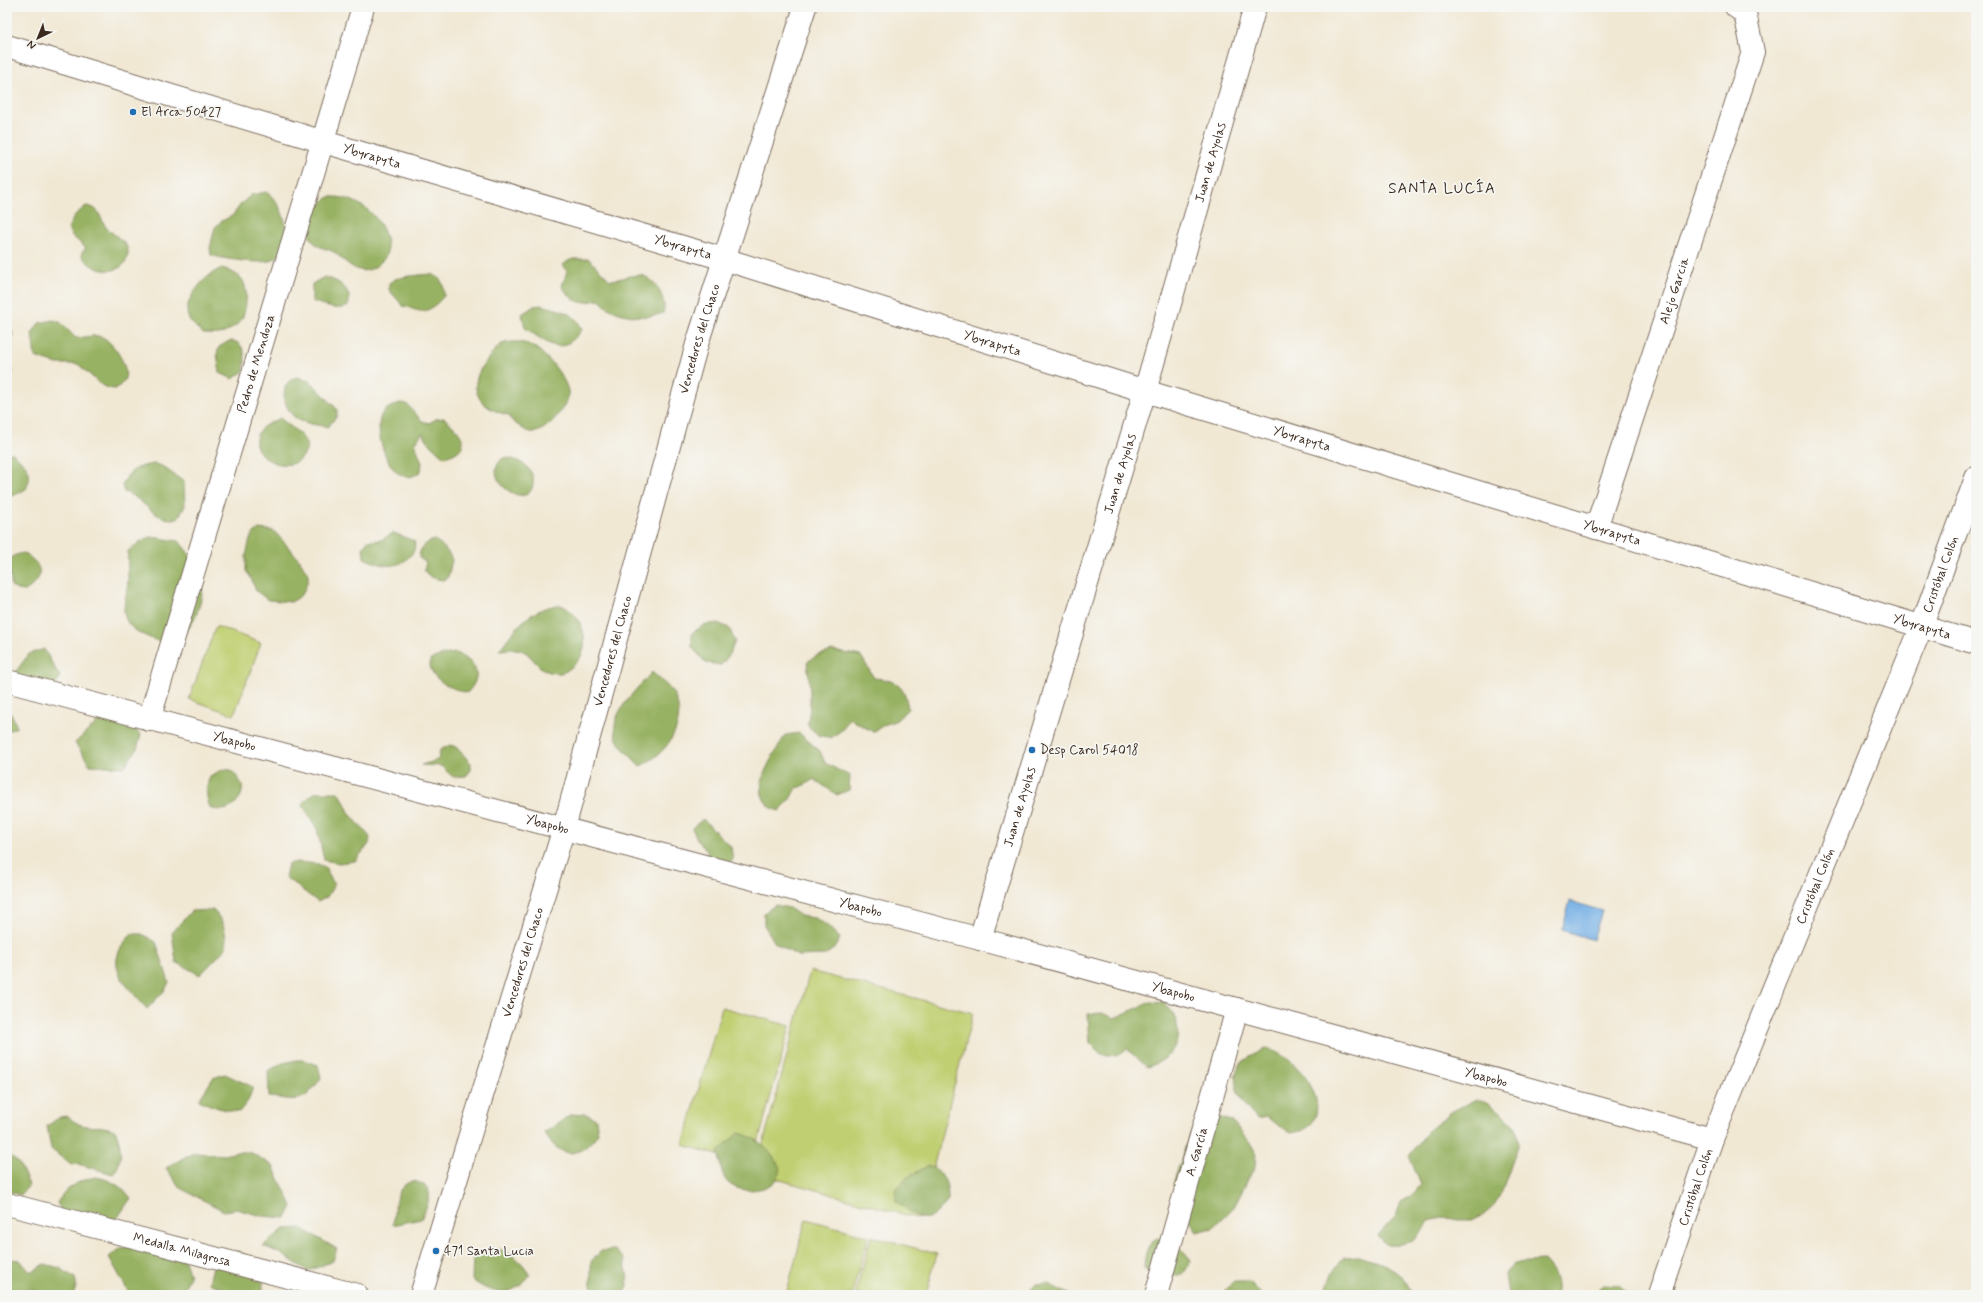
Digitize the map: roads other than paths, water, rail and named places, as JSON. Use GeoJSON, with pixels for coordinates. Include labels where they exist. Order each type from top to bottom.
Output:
{"type":"FeatureCollection","features":[{"type":"Feature","properties":{"kind":"street","name":"Pedro de Mendoza"},"geometry":{"type":"LineString","coordinates":[[148,720],[324,142],[363,7]]}},
{"type":"Feature","properties":{"kind":"street","name":"Vencedores del Chaco"},"geometry":{"type":"LineString","coordinates":[[421,1295],[564,828],[698,344],[805,7]]}},
{"type":"Feature","properties":{"kind":"street","name":"Juan de Ayolas"},"geometry":{"type":"LineString","coordinates":[[980,939],[1145,391],[1255,7]]}},
{"type":"Feature","properties":{"kind":"street","name":"Alejo Garcia"},"geometry":{"type":"LineString","coordinates":[[1596,528],[1753,52],[1745,13],[1736,7]]}},
{"type":"Feature","properties":{"kind":"street","name":"Ybyrapyta"},"geometry":{"type":"LineString","coordinates":[[7,46],[324,142],[724,259],[1145,391],[1921,628],[1976,643]]}},
{"type":"Feature","properties":{"kind":"street","name":"Cristóbal Colón"},"geometry":{"type":"LineString","coordinates":[[1659,1295],[1712,1139],[1921,628],[1976,478]]}},
{"type":"Feature","properties":{"kind":"street","name":"Ybapobo"},"geometry":{"type":"LineString","coordinates":[[7,681],[148,720],[564,828],[980,939],[1712,1139]]}},
{"type":"Feature","properties":{"kind":"street","name":"A. García"},"geometry":{"type":"LineString","coordinates":[[1156,1295],[1238,1009]]}},
{"type":"Feature","properties":{"kind":"street","name":"Medalla Milagrosa"},"geometry":{"type":"LineString","coordinates":[[7,1204],[357,1295]]}},
{"type":"Feature","properties":{"kind":"water"},"geometry":{"type":"Polygon","coordinates":[[[1570,901],[1602,911],[1593,940],[1562,930],[1570,901]]]}},
{"type":"Feature","properties":{"kind":"place","name":"El Arca 50427"},"geometry":{"type":"Point","coordinates":[133,112]}},
{"type":"Feature","properties":{"kind":"place","name":"Desp Carol 54018"},"geometry":{"type":"Point","coordinates":[1032,750]}},
{"type":"Feature","properties":{"kind":"place","name":"471 Santa Lucia"},"geometry":{"type":"Point","coordinates":[436,1251]}},
{"type":"Feature","properties":{"kind":"district","name":"SANTA LUCÍA"},"geometry":{"type":"Point","coordinates":[1442,189]}}]}
